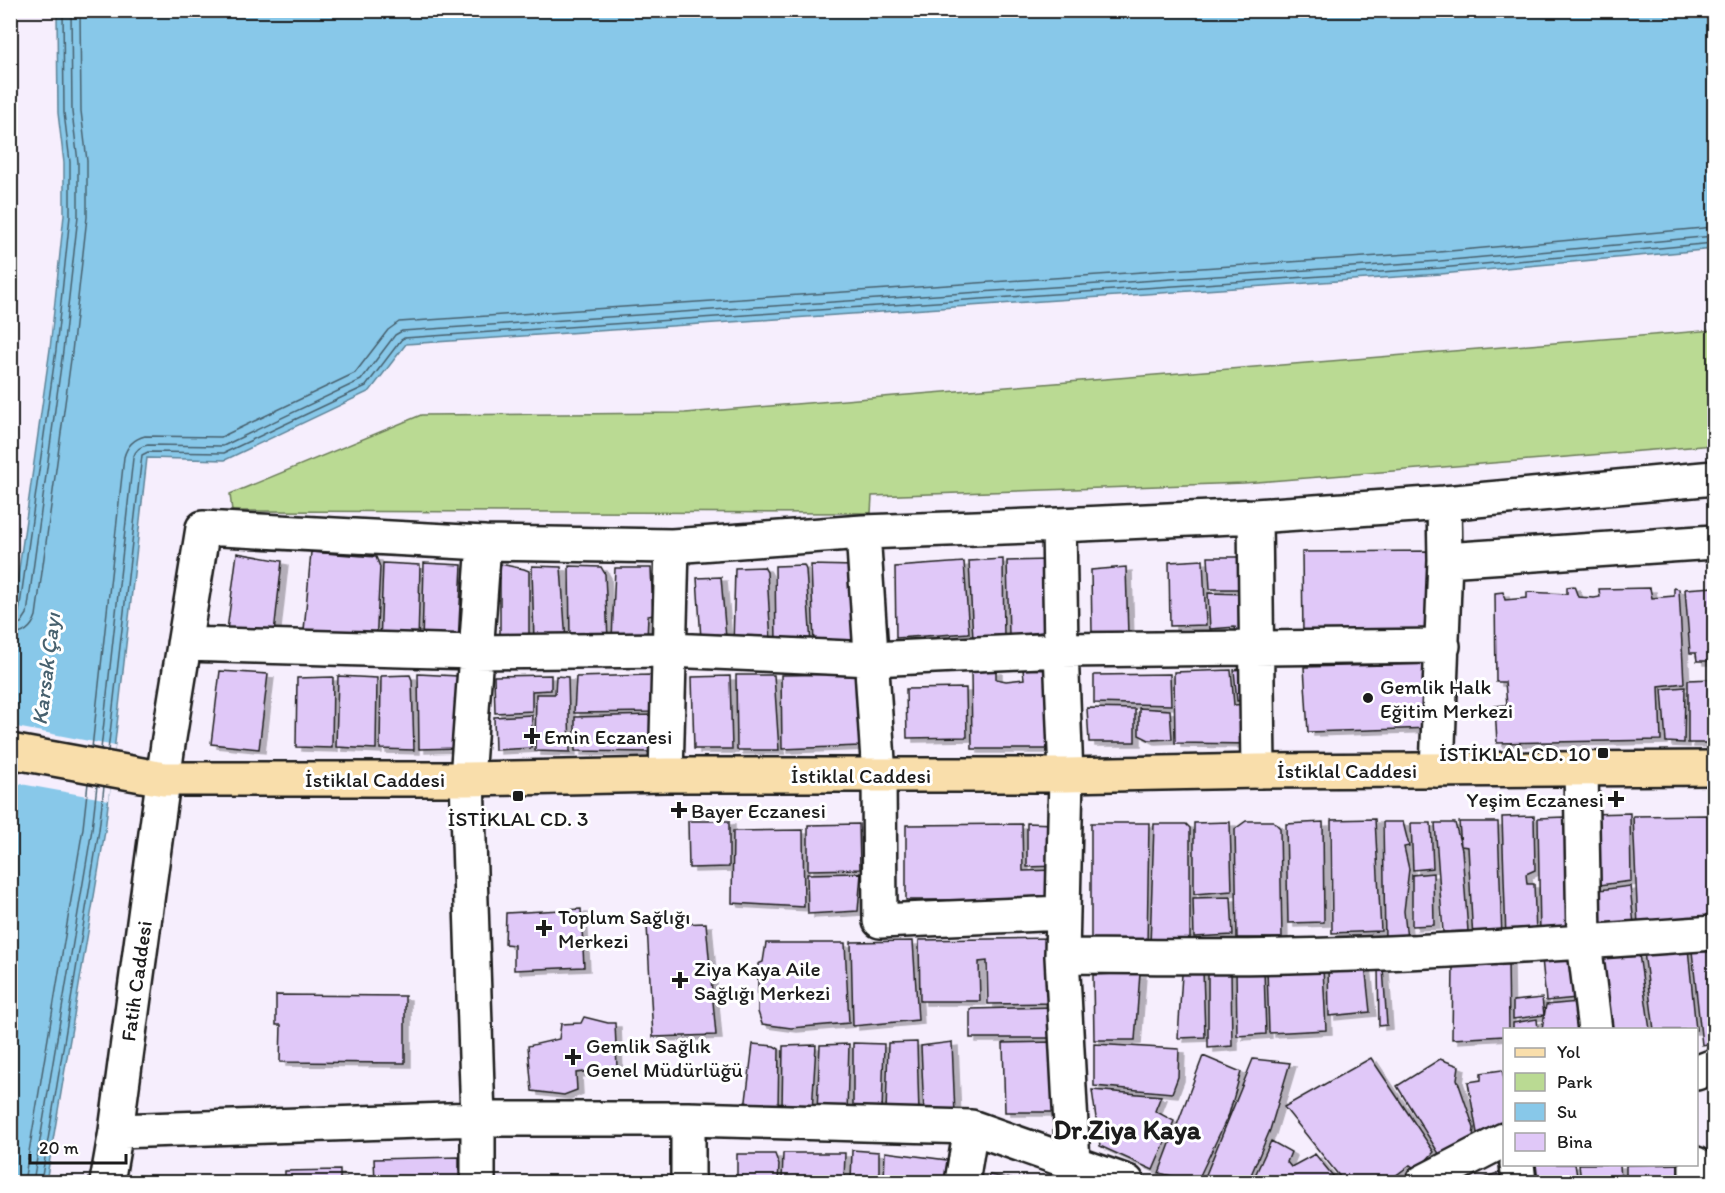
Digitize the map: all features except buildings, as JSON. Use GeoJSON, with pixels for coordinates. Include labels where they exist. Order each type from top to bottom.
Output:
{"type":"FeatureCollection","features":[{"type":"Feature","properties":{"kind":"main road","name":"İstiklal Caddesi"},"geometry":{"type":"LineString","coordinates":[[10,751],[164,779],[467,779],[666,775],[879,776],[1714,768]]}},
{"type":"Feature","properties":{"kind":"street"},"geometry":{"type":"LineString","coordinates":[[478,1182],[467,779],[484,543],[672,546],[863,532],[1255,516],[1444,503],[1714,478]]}},
{"type":"Feature","properties":{"kind":"street"},"geometry":{"type":"LineString","coordinates":[[1437,770],[1443,646],[1444,503]]}},
{"type":"Feature","properties":{"kind":"street"},"geometry":{"type":"LineString","coordinates":[[1255,516],[1258,771]]}},
{"type":"Feature","properties":{"kind":"street"},"geometry":{"type":"LineString","coordinates":[[1059,525],[1066,774],[1062,956],[1073,1163]]}},
{"type":"Feature","properties":{"kind":"street","name":"Fatih Caddesi"},"geometry":{"type":"LineString","coordinates":[[107,1182],[164,779],[203,528],[484,543]]}},
{"type":"Feature","properties":{"kind":"street"},"geometry":{"type":"LineString","coordinates":[[863,532],[879,776],[880,921],[1063,914]]}},
{"type":"Feature","properties":{"kind":"street"},"geometry":{"type":"LineString","coordinates":[[1445,560],[1714,542]]}},
{"type":"Feature","properties":{"kind":"street"},"geometry":{"type":"LineString","coordinates":[[666,775],[672,546]]}},
{"type":"Feature","properties":{"kind":"street"},"geometry":{"type":"LineString","coordinates":[[184,645],[475,652],[669,650],[872,659],[1061,650],[1443,646]]}},
{"type":"Feature","properties":{"kind":"street"},"geometry":{"type":"LineString","coordinates":[[1581,769],[1584,942],[1595,1028]]}},
{"type":"Feature","properties":{"kind":"street"},"geometry":{"type":"LineString","coordinates":[[1062,956],[1288,956],[1584,942],[1714,933]]}},
{"type":"Feature","properties":{"kind":"street"},"geometry":{"type":"LineString","coordinates":[[1698,1072],[1714,1066]]}},
{"type":"Feature","properties":{"kind":"street"},"geometry":{"type":"LineString","coordinates":[[116,1131],[478,1119],[688,1119],[971,1127],[1127,1182]]}},
{"type":"Feature","properties":{"kind":"street"},"geometry":{"type":"LineString","coordinates":[[688,1119],[688,1182]]}},
{"type":"Feature","properties":{"kind":"street"},"geometry":{"type":"LineString","coordinates":[[962,1182],[971,1127]]}},
{"type":"Feature","properties":{"kind":"street"},"geometry":{"type":"LineString","coordinates":[[1423,1182],[1503,1141]]}},
{"type":"Feature","properties":{"kind":"street"},"geometry":{"type":"LineString","coordinates":[[1517,1166],[1519,1182]]}},
{"type":"Feature","properties":{"kind":"street"},"geometry":{"type":"LineString","coordinates":[[1696,1166],[1696,1182]]}},
{"type":"Feature","properties":{"kind":"green space"},"geometry":{"type":"Polygon","coordinates":[[[1714,330],[1714,445],[1244,483],[872,496],[871,513],[232,511],[230,494],[421,415],[685,413],[1714,330]]]}},
{"type":"Feature","properties":{"kind":"water","name":"Karsak Çayı"},"geometry":{"type":"Polygon","coordinates":[[[57,11],[1714,11],[1714,249],[1441,274],[406,344],[370,391],[225,460],[147,458],[105,831],[46,1182],[11,1182],[10,633],[50,349],[64,215],[64,163],[58,113],[57,11]]]}},
{"type":"Feature","properties":{"kind":"pier"},"geometry":{"type":"Polygon","coordinates":[[[11,726],[115,746],[109,800],[10,782],[11,726]]]}},
{"type":"Feature","properties":{"kind":"place","name":"Gemlik Halk Eğitim Merkezi"},"geometry":{"type":"Point","coordinates":[1368,698]}},
{"type":"Feature","properties":{"kind":"place","name":"Emin Eczanesi"},"geometry":{"type":"Point","coordinates":[532,736]}},
{"type":"Feature","properties":{"kind":"place","name":"İSTİKLAL CD. 10"},"geometry":{"type":"Point","coordinates":[1603,753]}},
{"type":"Feature","properties":{"kind":"place","name":"İSTİKLAL CD. 3"},"geometry":{"type":"Point","coordinates":[518,796]}},
{"type":"Feature","properties":{"kind":"place","name":"Yeşim Eczanesi"},"geometry":{"type":"Point","coordinates":[1616,799]}},
{"type":"Feature","properties":{"kind":"place","name":"Bayer Eczanesi"},"geometry":{"type":"Point","coordinates":[679,810]}},
{"type":"Feature","properties":{"kind":"place","name":"Toplum Sağlığı Merkezi"},"geometry":{"type":"Point","coordinates":[544,928]}},
{"type":"Feature","properties":{"kind":"place","name":"Ziya Kaya Aile Sağlığı Merkezi"},"geometry":{"type":"Point","coordinates":[680,980]}},
{"type":"Feature","properties":{"kind":"place","name":"Gemlik Sağlık Genel Müdürlüğü"},"geometry":{"type":"Point","coordinates":[573,1057]}},
{"type":"Feature","properties":{"kind":"district","name":"Dr.Ziya Kaya"},"geometry":{"type":"Point","coordinates":[1127,1129]}}]}
